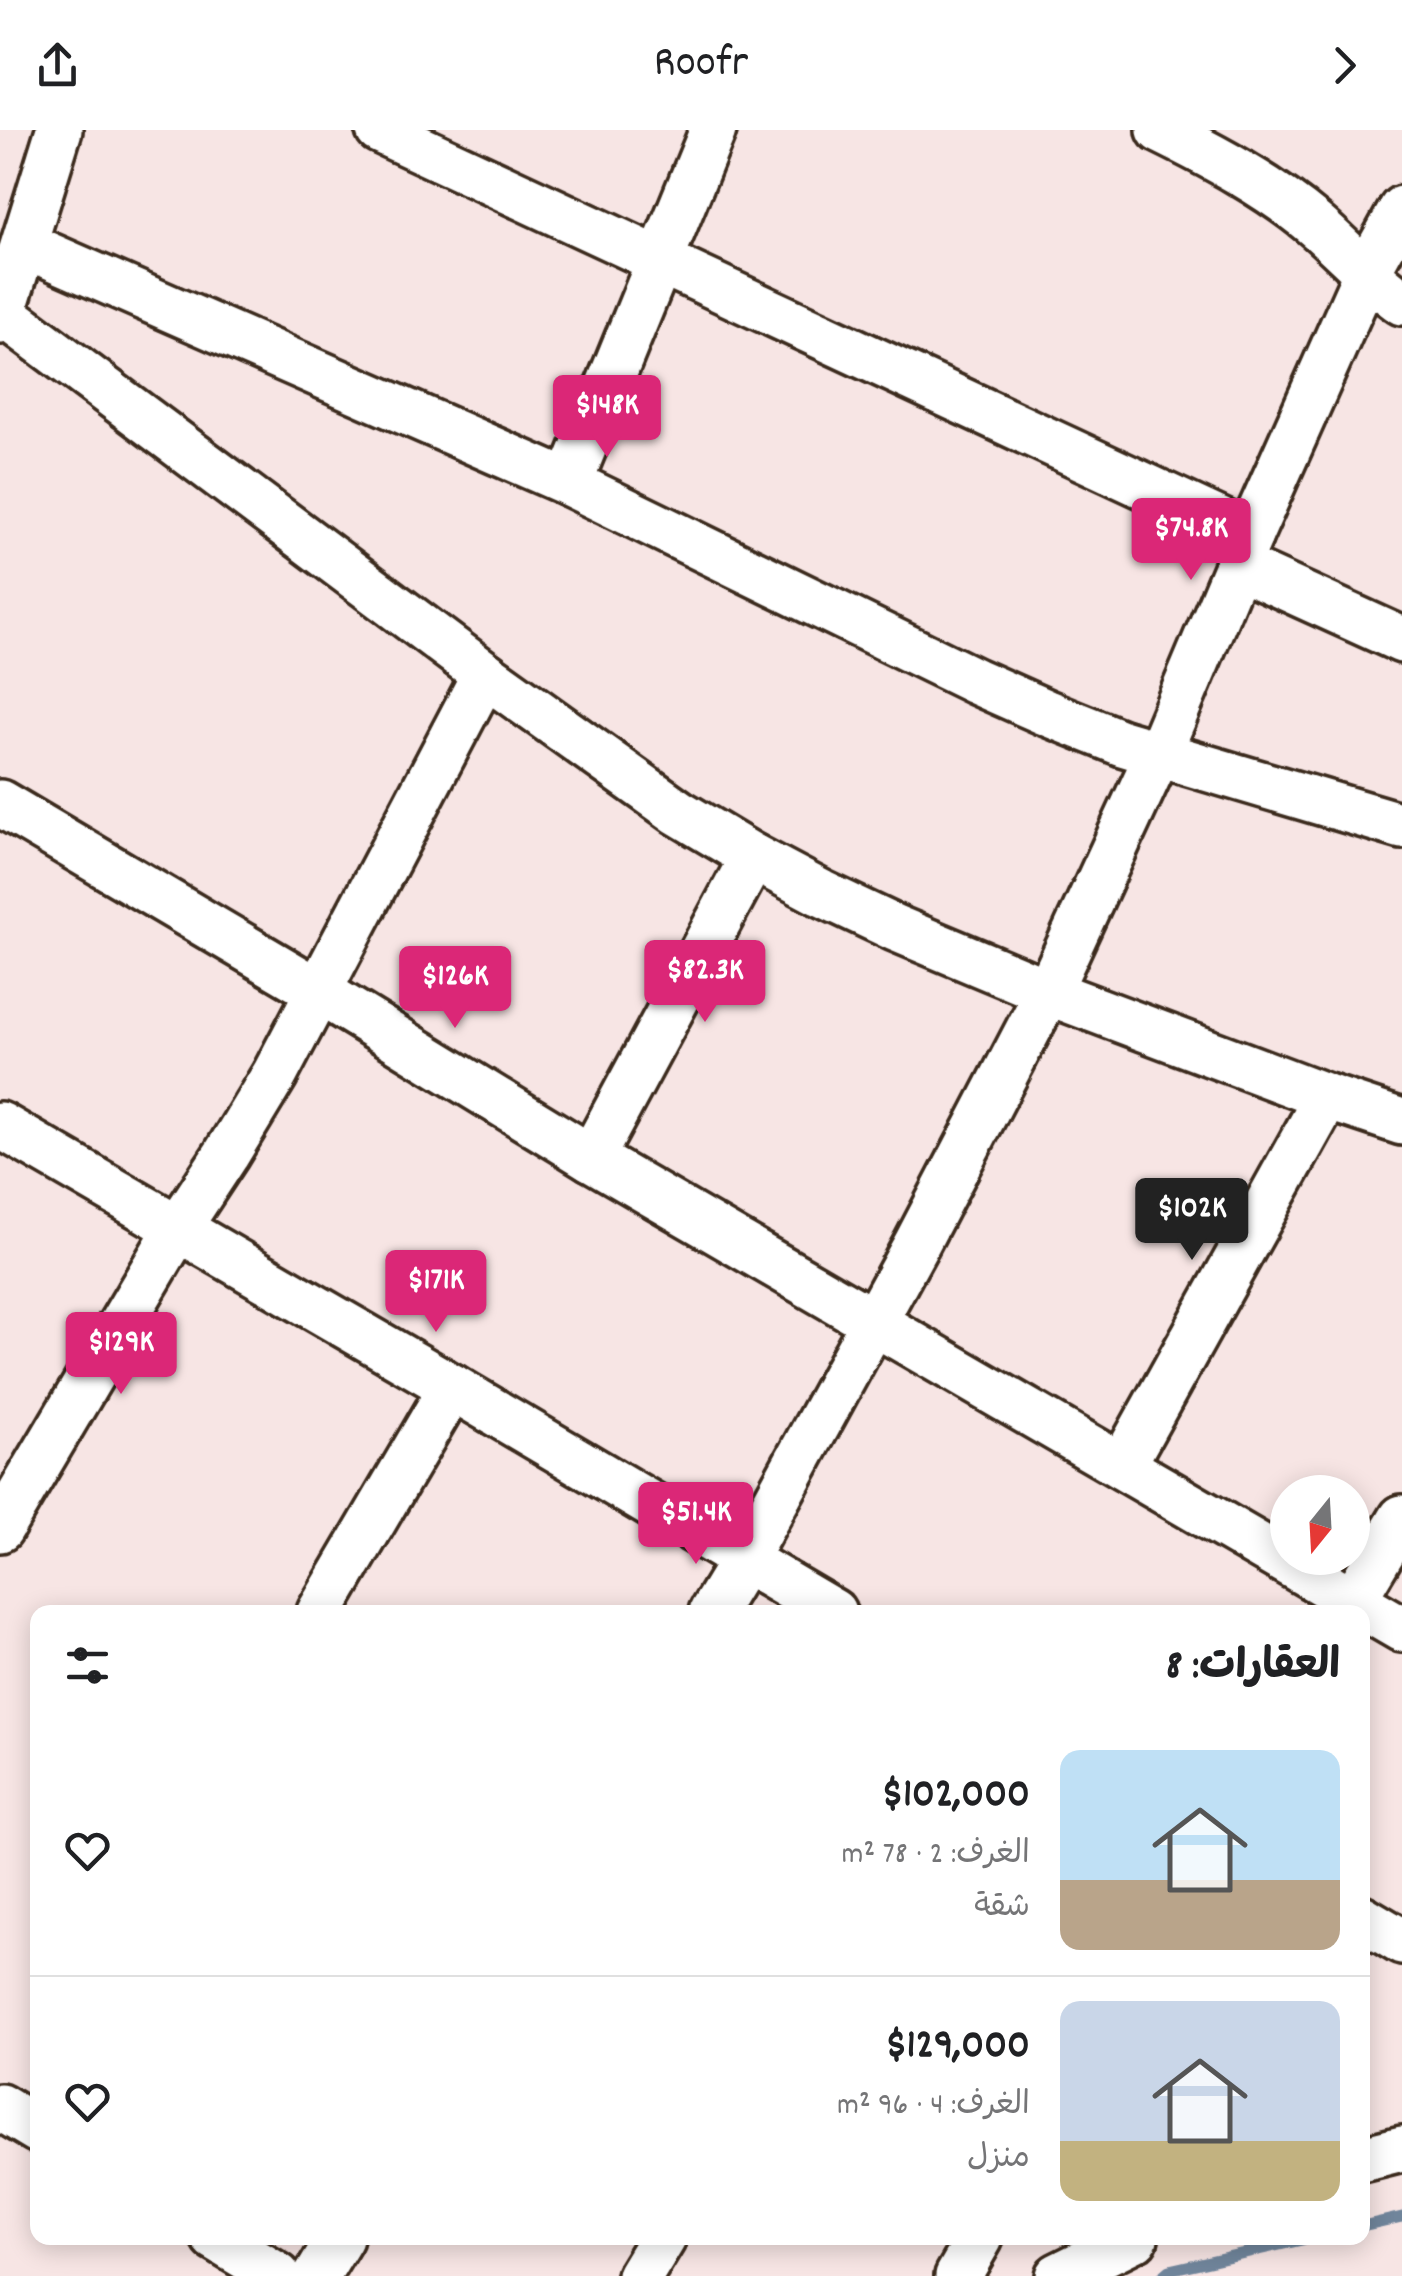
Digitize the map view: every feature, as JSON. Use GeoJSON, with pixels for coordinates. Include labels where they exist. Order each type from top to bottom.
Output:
{"type":"FeatureCollection","features":[{"type":"Feature","properties":{"kind":"street"},"geometry":{"type":"LineString","coordinates":[[59,130],[1,316],[485,674],[678,812],[753,857],[880,921],[1048,992],[1402,1122]]}},
{"type":"Feature","properties":{"kind":"street"},"geometry":{"type":"LineString","coordinates":[[379,130],[661,260],[1244,550],[1402,640]]}},
{"type":"Feature","properties":{"kind":"street"},"geometry":{"type":"LineString","coordinates":[[569,483],[712,130]]}},
{"type":"Feature","properties":{"kind":"street"},"geometry":{"type":"LineString","coordinates":[[1160,130],[1276,196],[1313,223],[1402,302]]}},
{"type":"Feature","properties":{"kind":"street"},"geometry":{"type":"LineString","coordinates":[[716,1605],[966,1152],[1048,992],[1158,754],[1367,272],[1402,209]]}},
{"type":"Feature","properties":{"kind":"street"},"geometry":{"type":"LineString","coordinates":[[24,245],[569,483],[988,687],[1086,729],[1402,826]]}},
{"type":"Feature","properties":{"kind":"street"},"geometry":{"type":"LineString","coordinates":[[0,1528],[178,1228],[275,1074],[485,674]]}},
{"type":"Feature","properties":{"kind":"street"},"geometry":{"type":"LineString","coordinates":[[0,803],[591,1158],[1122,1466],[1346,1605]]}},
{"type":"Feature","properties":{"kind":"street"},"geometry":{"type":"LineString","coordinates":[[591,1158],[753,857]]}},
{"type":"Feature","properties":{"kind":"street"},"geometry":{"type":"LineString","coordinates":[[1122,1466],[1327,1097]]}},
{"type":"Feature","properties":{"kind":"street"},"geometry":{"type":"LineString","coordinates":[[0,1125],[821,1605]]}},
{"type":"Feature","properties":{"kind":"street"},"geometry":{"type":"LineString","coordinates":[[324,1605],[452,1387]]}},
{"type":"Feature","properties":{"kind":"street"},"geometry":{"type":"LineString","coordinates":[[1350,1605],[1402,1518]]}},
{"type":"Feature","properties":{"kind":"street"},"geometry":{"type":"LineString","coordinates":[[1370,1616],[1402,1629]]}},
{"type":"Feature","properties":{"kind":"street"},"geometry":{"type":"LineString","coordinates":[[1370,1923],[1402,1942]]}},
{"type":"Feature","properties":{"kind":"street"},"geometry":{"type":"LineString","coordinates":[[1370,2156],[1402,2148]]}},
{"type":"Feature","properties":{"kind":"street"},"geometry":{"type":"LineString","coordinates":[[227,2245],[278,2276]]}},
{"type":"Feature","properties":{"kind":"street"},"geometry":{"type":"LineString","coordinates":[[318,2276],[336,2245]]}},
{"type":"Feature","properties":{"kind":"street"},"geometry":{"type":"LineString","coordinates":[[640,2276],[659,2245]]}},
{"type":"Feature","properties":{"kind":"street"},"geometry":{"type":"LineString","coordinates":[[958,2276],[976,2245]]}},
{"type":"Feature","properties":{"kind":"street"},"geometry":{"type":"LineString","coordinates":[[1058,2276],[1121,2245]]}},
{"type":"Feature","properties":{"kind":"waterway"},"geometry":{"type":"LineString","coordinates":[[1370,2224],[1402,2217]]}},
{"type":"Feature","properties":{"kind":"waterway"},"geometry":{"type":"LineString","coordinates":[[1162,2276],[1169,2270],[1280,2245]]}}]}
